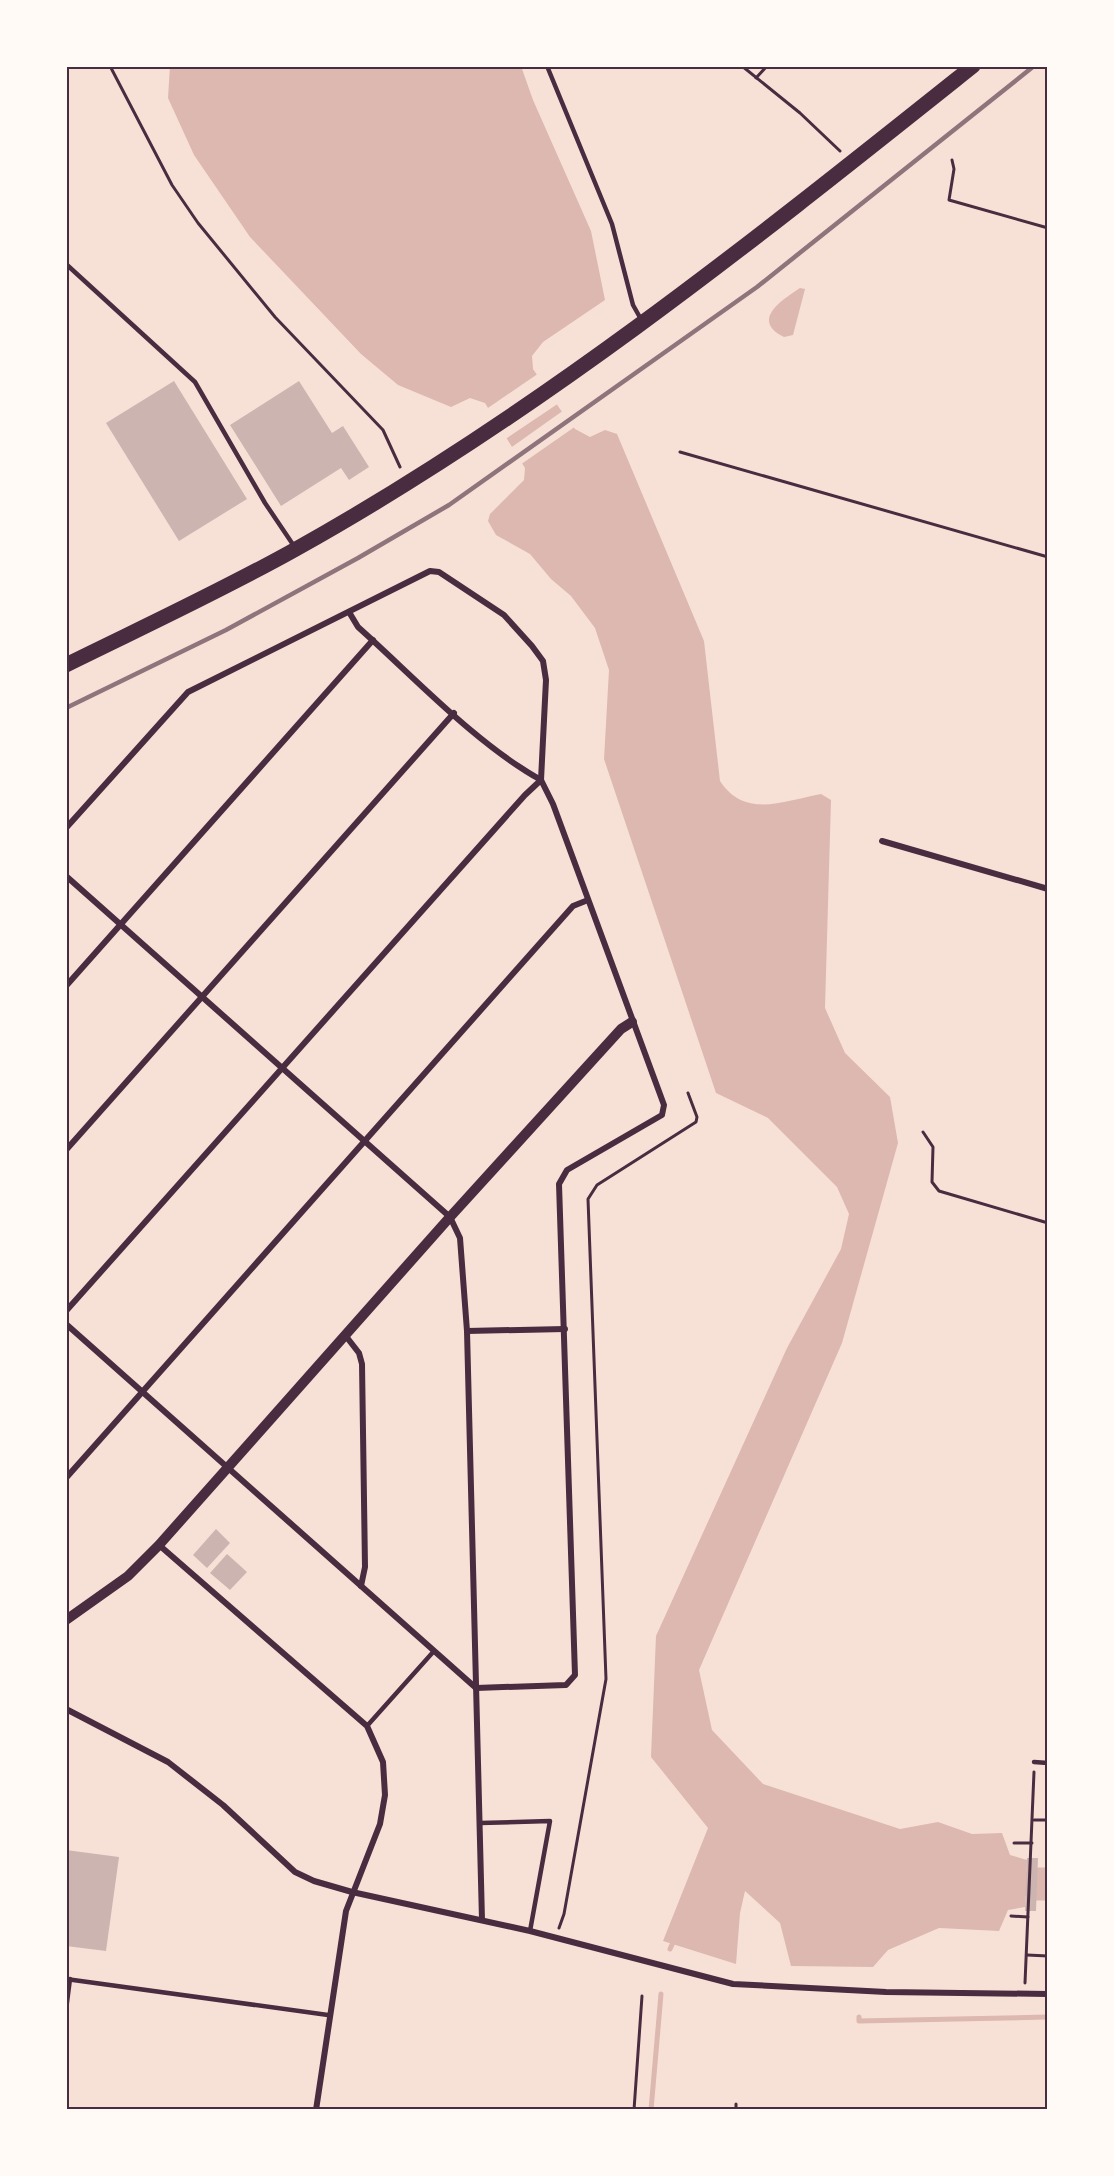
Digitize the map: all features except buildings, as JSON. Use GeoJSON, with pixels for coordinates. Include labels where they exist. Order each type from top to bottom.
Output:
{"type":"FeatureCollection","features":[{"type":"Feature","properties":{"kind":"highway"},"geometry":{"type":"LineString","coordinates":[[66,665],[296,549],[407,483],[491,428],[642,321],[850,165],[973,66]]}},
{"type":"Feature","properties":{"kind":"street"},"geometry":{"type":"LineString","coordinates":[[66,828],[188,692],[430,571],[439,572],[504,615],[538,654],[545,672],[541,780],[664,1106],[662,1115],[567,1170],[559,1184],[575,1676],[566,1685],[476,1688],[142,1394],[66,1324]]}},
{"type":"Feature","properties":{"kind":"street"},"geometry":{"type":"LineString","coordinates":[[349,612],[358,627],[454,713],[518,767],[541,780]]}},
{"type":"Feature","properties":{"kind":"street"},"geometry":{"type":"LineString","coordinates":[[66,986],[373,640]]}},
{"type":"Feature","properties":{"kind":"street"},"geometry":{"type":"LineString","coordinates":[[66,1150],[454,713]]}},
{"type":"Feature","properties":{"kind":"street"},"geometry":{"type":"LineString","coordinates":[[66,1311],[541,780]]}},
{"type":"Feature","properties":{"kind":"street"},"geometry":{"type":"LineString","coordinates":[[882,841],[1048,889]]}},
{"type":"Feature","properties":{"kind":"street"},"geometry":{"type":"LineString","coordinates":[[66,876],[450,1217],[460,1238],[467,1331],[482,1920]]}},
{"type":"Feature","properties":{"kind":"street"},"geometry":{"type":"LineString","coordinates":[[66,1478],[573,906],[588,900]]}},
{"type":"Feature","properties":{"kind":"street"},"geometry":{"type":"LineString","coordinates":[[66,1620],[128,1576],[159,1545],[450,1217],[621,1029],[632,1022]]}},
{"type":"Feature","properties":{"kind":"street"},"geometry":{"type":"LineString","coordinates":[[467,1331],[565,1329]]}},
{"type":"Feature","properties":{"kind":"street"},"geometry":{"type":"LineString","coordinates":[[345,1335],[359,1353],[362,1364],[365,1567],[361,1586]]}},
{"type":"Feature","properties":{"kind":"street"},"geometry":{"type":"LineString","coordinates":[[159,1545],[367,1726],[383,1762],[385,1796],[380,1824],[346,1911],[328,2016],[316,2110]]}},
{"type":"Feature","properties":{"kind":"street"},"geometry":{"type":"LineString","coordinates":[[66,1709],[168,1762],[223,1805],[295,1872],[314,1881],[352,1892],[530,1931],[733,1984],[886,1992],[1048,1994]]}},
{"type":"Feature","properties":{"kind":"lane"},"geometry":{"type":"LineString","coordinates":[[547,66],[612,224],[633,305],[642,321]]}},
{"type":"Feature","properties":{"kind":"lane"},"geometry":{"type":"LineString","coordinates":[[66,264],[195,382],[265,503],[296,549]]}},
{"type":"Feature","properties":{"kind":"lane"},"geometry":{"type":"LineString","coordinates":[[367,1726],[434,1651]]}},
{"type":"Feature","properties":{"kind":"lane"},"geometry":{"type":"LineString","coordinates":[[1034,1762],[1048,1763]]}},
{"type":"Feature","properties":{"kind":"lane"},"geometry":{"type":"LineString","coordinates":[[480,1823],[550,1821],[530,1931]]}},
{"type":"Feature","properties":{"kind":"lane"},"geometry":{"type":"LineString","coordinates":[[66,2010],[68,1979],[328,2016]]}},
{"type":"Feature","properties":{"kind":"path"},"geometry":{"type":"LineString","coordinates":[[110,66],[172,186],[198,223],[275,317],[383,430],[407,483]]}},
{"type":"Feature","properties":{"kind":"path"},"geometry":{"type":"LineString","coordinates":[[742,66],[826,137]]}},
{"type":"Feature","properties":{"kind":"path"},"geometry":{"type":"LineString","coordinates":[[756,78],[767,66]]}},
{"type":"Feature","properties":{"kind":"path"},"geometry":{"type":"LineString","coordinates":[[952,160],[954,169],[949,200],[1048,228]]}},
{"type":"Feature","properties":{"kind":"path"},"geometry":{"type":"LineString","coordinates":[[680,452],[1048,557]]}},
{"type":"Feature","properties":{"kind":"path"},"geometry":{"type":"LineString","coordinates":[[554,1938],[564,1914],[606,1679],[588,1199],[597,1185],[696,1122],[697,1117],[688,1093]]}},
{"type":"Feature","properties":{"kind":"path"},"geometry":{"type":"LineString","coordinates":[[923,1132],[933,1147],[932,1182],[939,1191],[1048,1223]]}},
{"type":"Feature","properties":{"kind":"path"},"geometry":{"type":"LineString","coordinates":[[1025,1994],[1029,1858],[1034,1820],[1034,1762]]}},
{"type":"Feature","properties":{"kind":"path"},"geometry":{"type":"LineString","coordinates":[[1034,1820],[1048,1820]]}},
{"type":"Feature","properties":{"kind":"path"},"geometry":{"type":"LineString","coordinates":[[1014,1843],[1032,1844]]}},
{"type":"Feature","properties":{"kind":"path"},"geometry":{"type":"LineString","coordinates":[[1011,1916],[1028,1917]]}},
{"type":"Feature","properties":{"kind":"path"},"geometry":{"type":"LineString","coordinates":[[1027,1955],[1048,1956]]}},
{"type":"Feature","properties":{"kind":"path"},"geometry":{"type":"LineString","coordinates":[[634,2110],[642,1996]]}},
{"type":"Feature","properties":{"kind":"path"},"geometry":{"type":"LineString","coordinates":[[736,2104],[736,2110]]}},
{"type":"Feature","properties":{"kind":"shaded area"},"geometry":{"type":"Polygon","coordinates":[[[170,66],[521,66],[533,100],[591,231],[605,300],[543,342],[532,356],[533,369],[575,429],[590,437],[605,430],[617,434],[704,641],[720,781],[730,793],[753,804],[779,803],[821,794],[831,800],[825,1008],[845,1053],[890,1097],[898,1143],[842,1343],[699,1670],[712,1730],[763,1784],[900,1829],[938,1822],[972,1834],[1002,1833],[1010,1855],[1027,1860],[1025,1907],[1008,1910],[999,1931],[939,1928],[888,1950],[873,1967],[791,1966],[780,1923],[745,1891],[740,1913],[736,1964],[663,1941],[708,1828],[651,1757],[656,1636],[787,1348],[841,1249],[849,1214],[837,1187],[768,1118],[716,1093],[604,759],[609,670],[595,628],[571,596],[551,579],[530,554],[496,535],[488,521],[490,514],[524,480],[525,468],[485,403],[470,398],[451,407],[398,385],[361,354],[250,237],[194,155],[168,98],[170,66]]]}},
{"type":"Feature","properties":{"kind":"shaded area"},"geometry":{"type":"Polygon","coordinates":[[[800,288],[805,289],[793,335],[784,337],[774,331],[769,317],[778,304],[800,288]]]}},
{"type":"Feature","properties":{"kind":"pier"},"geometry":{"type":"Polygon","coordinates":[[[539,373],[559,403],[504,440],[485,410],[539,373]]]}},
{"type":"Feature","properties":{"kind":"pier"},"geometry":{"type":"Polygon","coordinates":[[[564,410],[576,426],[520,465],[509,449],[564,410]]]}},
{"type":"Feature","properties":{"kind":"waterway"},"geometry":{"type":"LineString","coordinates":[[1037,1884],[1048,1884]]}},
{"type":"Feature","properties":{"kind":"waterway"},"geometry":{"type":"LineString","coordinates":[[670,1949],[675,1938]]}},
{"type":"Feature","properties":{"kind":"waterway"},"geometry":{"type":"LineString","coordinates":[[651,2110],[661,1994]]}},
{"type":"Feature","properties":{"kind":"waterway"},"geometry":{"type":"LineString","coordinates":[[859,2017],[859,2021],[1048,2017]]}},
{"type":"Feature","properties":{"kind":"railway"},"geometry":{"type":"LineString","coordinates":[[66,708],[226,630],[449,505],[757,287],[1034,66]]}}]}
